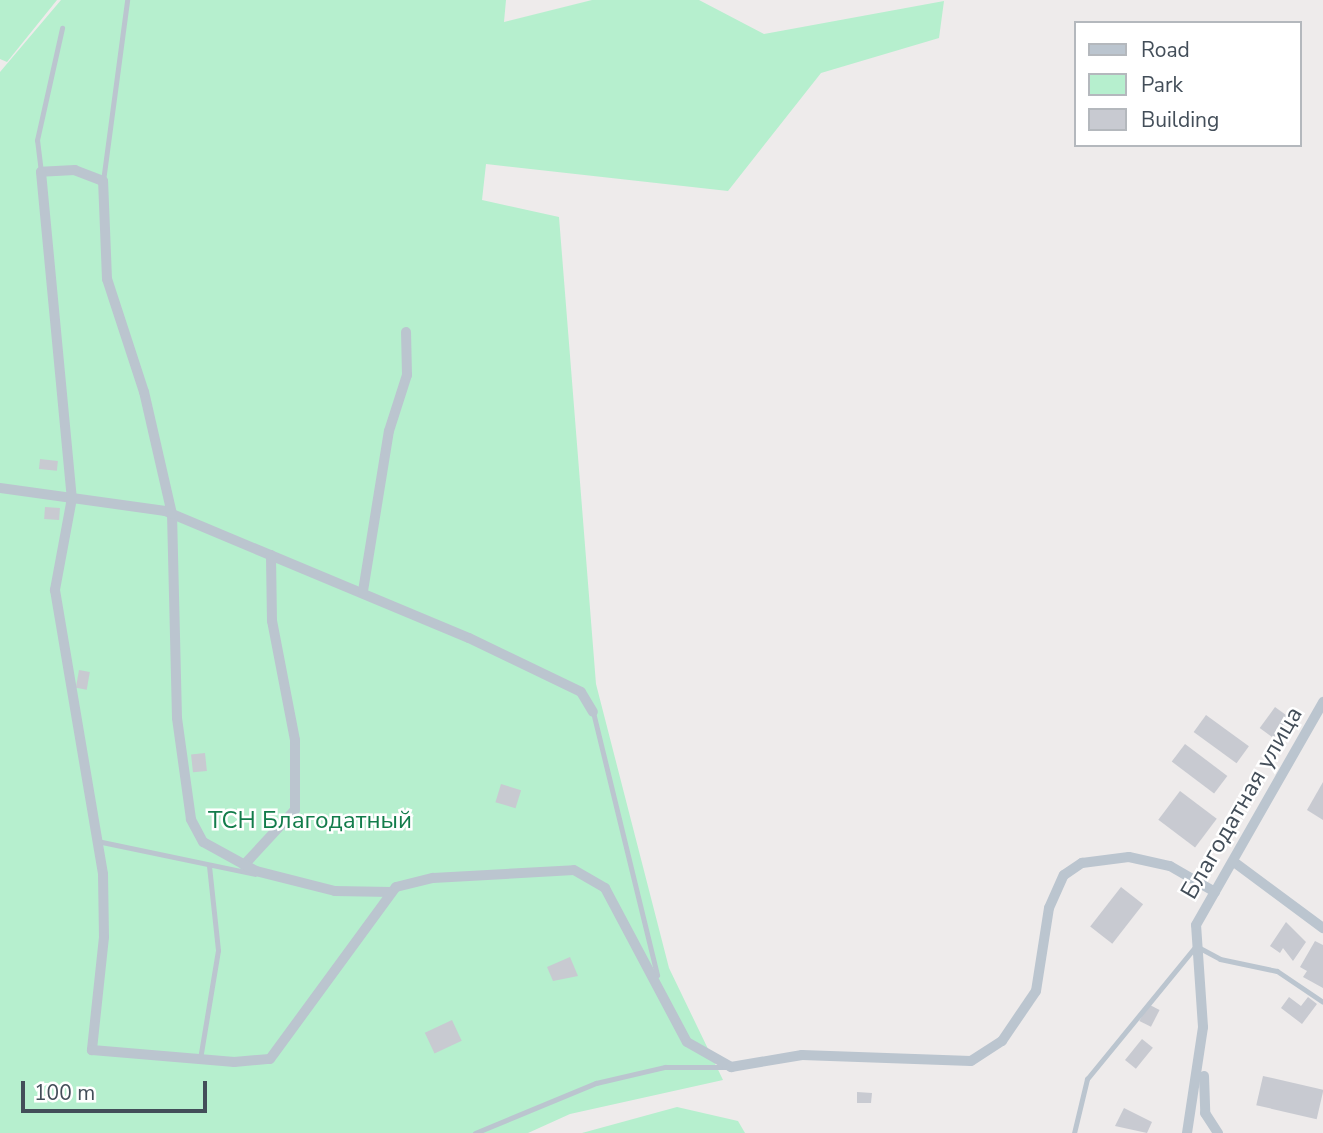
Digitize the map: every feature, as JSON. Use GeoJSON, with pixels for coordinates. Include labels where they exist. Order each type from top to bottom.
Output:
{"type":"FeatureCollection","features":[{"type":"Feature","properties":{"kind":"street"},"geometry":{"type":"LineString","coordinates":[[391,892],[270,1059],[200,1059],[92,1049],[104,937],[96,841],[55,590],[72,498],[41,172],[75,170],[103,181],[107,279],[144,392],[172,514],[177,718],[191,820],[202,842],[244,865],[268,874],[335,891],[391,892],[433,878],[574,870],[606,888],[657,975],[687,1042],[731,1067],[802,1055],[971,1061],[1002,1041],[1036,991],[1049,908],[1064,875],[1082,863],[1129,857],[1170,866],[1215,892]]}},
{"type":"Feature","properties":{"kind":"street"},"geometry":{"type":"LineString","coordinates":[[363,591],[389,431],[407,374],[406,332]]}},
{"type":"Feature","properties":{"kind":"street"},"geometry":{"type":"LineString","coordinates":[[0,488],[172,514],[363,591],[581,692],[593,712]]}},
{"type":"Feature","properties":{"kind":"street"},"geometry":{"type":"LineString","coordinates":[[244,865],[295,810],[295,740],[272,621],[271,555]]}},
{"type":"Feature","properties":{"kind":"street","name":"Благодатная улица"},"geometry":{"type":"LineString","coordinates":[[1187,1133],[1203,1027],[1196,925],[1323,702]]}},
{"type":"Feature","properties":{"kind":"street"},"geometry":{"type":"LineString","coordinates":[[1234,862],[1323,928]]}},
{"type":"Feature","properties":{"kind":"street"},"geometry":{"type":"LineString","coordinates":[[1203,1027],[1205,1113],[1218,1133]]}},
{"type":"Feature","properties":{"kind":"lane"},"geometry":{"type":"LineString","coordinates":[[103,181],[127,0]]}},
{"type":"Feature","properties":{"kind":"lane"},"geometry":{"type":"LineString","coordinates":[[41,172],[37,139],[62,28]]}},
{"type":"Feature","properties":{"kind":"lane"},"geometry":{"type":"LineString","coordinates":[[593,712],[657,975]]}},
{"type":"Feature","properties":{"kind":"lane"},"geometry":{"type":"LineString","coordinates":[[96,841],[209,866],[268,874]]}},
{"type":"Feature","properties":{"kind":"lane"},"geometry":{"type":"LineString","coordinates":[[200,1059],[218,950],[209,866]]}},
{"type":"Feature","properties":{"kind":"lane"},"geometry":{"type":"LineString","coordinates":[[1074,1133],[1087,1079],[1196,946],[1220,959],[1277,971],[1323,1002]]}},
{"type":"Feature","properties":{"kind":"lane"},"geometry":{"type":"LineString","coordinates":[[475,1133],[596,1083],[664,1067],[731,1067]]}},
{"type":"Feature","properties":{"kind":"green space"},"geometry":{"type":"Polygon","coordinates":[[[0,0],[57,0],[7,62],[0,59],[0,0]]]}},
{"type":"Feature","properties":{"kind":"green space","name":"ТСН Благодатный"},"geometry":{"type":"Polygon","coordinates":[[[61,0],[506,0],[504,22],[592,0],[699,0],[764,34],[944,1],[939,38],[821,73],[728,191],[486,164],[482,200],[559,217],[596,684],[669,968],[723,1080],[570,1114],[528,1133],[0,1133],[0,72],[61,0]]]}},
{"type":"Feature","properties":{"kind":"green space"},"geometry":{"type":"Polygon","coordinates":[[[677,1107],[738,1121],[745,1133],[582,1133],[677,1107]]]}},
{"type":"Feature","properties":{"kind":"building"},"geometry":{"type":"Polygon","coordinates":[[[40,459],[58,461],[57,471],[39,469],[40,459]]]}},
{"type":"Feature","properties":{"kind":"building"},"geometry":{"type":"Polygon","coordinates":[[[45,507],[60,508],[59,520],[44,519],[45,507]]]}},
{"type":"Feature","properties":{"kind":"building"},"geometry":{"type":"Polygon","coordinates":[[[79,670],[90,672],[87,690],[76,688],[79,670]]]}},
{"type":"Feature","properties":{"kind":"building"},"geometry":{"type":"Polygon","coordinates":[[[1275,707],[1289,717],[1273,738],[1260,728],[1275,707]]]}},
{"type":"Feature","properties":{"kind":"building"},"geometry":{"type":"Polygon","coordinates":[[[1206,715],[1249,746],[1237,763],[1194,732],[1206,715]]]}},
{"type":"Feature","properties":{"kind":"building"},"geometry":{"type":"Polygon","coordinates":[[[1185,744],[1227,776],[1214,793],[1172,762],[1185,744]]]}},
{"type":"Feature","properties":{"kind":"building"},"geometry":{"type":"Polygon","coordinates":[[[205,753],[207,771],[193,772],[191,754],[205,753]]]}},
{"type":"Feature","properties":{"kind":"building"},"geometry":{"type":"Polygon","coordinates":[[[1323,782],[1323,820],[1307,810],[1323,782]]]}},
{"type":"Feature","properties":{"kind":"building"},"geometry":{"type":"Polygon","coordinates":[[[501,784],[521,790],[516,808],[495,802],[501,784]]]}},
{"type":"Feature","properties":{"kind":"building"},"geometry":{"type":"Polygon","coordinates":[[[1180,791],[1217,819],[1195,847],[1158,820],[1180,791]]]}},
{"type":"Feature","properties":{"kind":"building"},"geometry":{"type":"Polygon","coordinates":[[[1121,887],[1143,904],[1112,944],[1090,926],[1121,887]]]}},
{"type":"Feature","properties":{"kind":"building"},"geometry":{"type":"Polygon","coordinates":[[[1286,922],[1306,942],[1293,961],[1283,948],[1280,953],[1270,946],[1286,922]]]}},
{"type":"Feature","properties":{"kind":"building"},"geometry":{"type":"Polygon","coordinates":[[[1315,941],[1323,945],[1323,988],[1303,977],[1307,971],[1300,967],[1315,941]]]}},
{"type":"Feature","properties":{"kind":"building"},"geometry":{"type":"Polygon","coordinates":[[[570,957],[578,976],[553,981],[547,967],[570,957]]]}},
{"type":"Feature","properties":{"kind":"building"},"geometry":{"type":"Polygon","coordinates":[[[1289,997],[1301,1006],[1308,997],[1317,1004],[1302,1024],[1281,1008],[1289,997]]]}},
{"type":"Feature","properties":{"kind":"building"},"geometry":{"type":"Polygon","coordinates":[[[1148,1004],[1160,1010],[1151,1027],[1139,1021],[1148,1004]]]}},
{"type":"Feature","properties":{"kind":"building"},"geometry":{"type":"Polygon","coordinates":[[[452,1020],[462,1041],[435,1054],[425,1033],[452,1020]]]}},
{"type":"Feature","properties":{"kind":"building"},"geometry":{"type":"Polygon","coordinates":[[[1142,1039],[1153,1048],[1136,1069],[1125,1060],[1142,1039]]]}},
{"type":"Feature","properties":{"kind":"building"},"geometry":{"type":"Polygon","coordinates":[[[1263,1076],[1323,1090],[1317,1119],[1256,1105],[1263,1076]]]}},
{"type":"Feature","properties":{"kind":"building"},"geometry":{"type":"Polygon","coordinates":[[[857,1092],[872,1093],[871,1103],[857,1103],[857,1092]]]}},
{"type":"Feature","properties":{"kind":"building"},"geometry":{"type":"Polygon","coordinates":[[[1124,1108],[1152,1122],[1147,1133],[1115,1126],[1124,1108]]]}}]}
